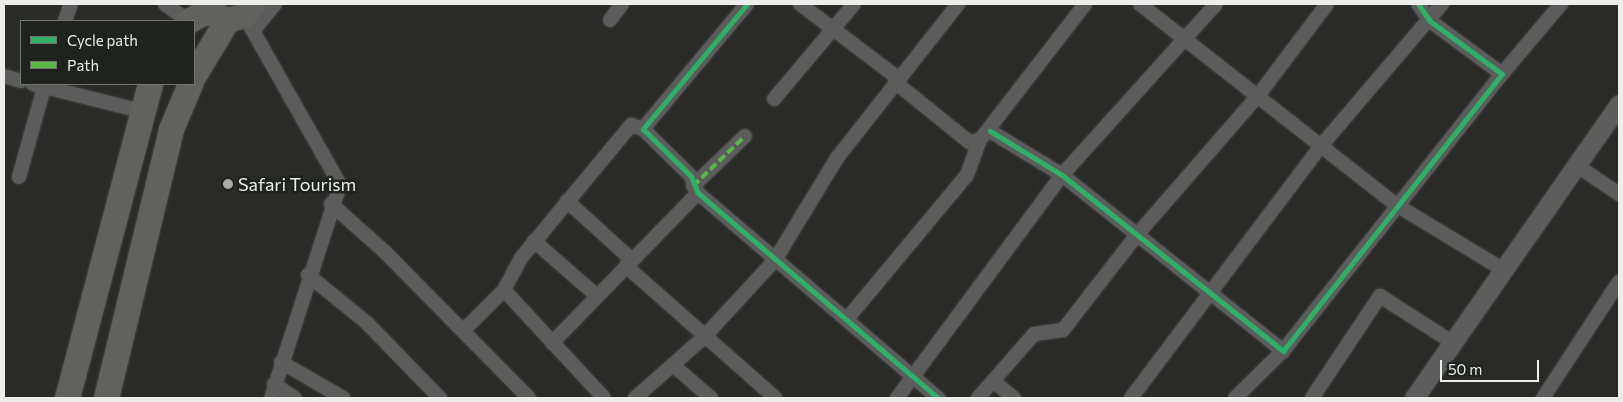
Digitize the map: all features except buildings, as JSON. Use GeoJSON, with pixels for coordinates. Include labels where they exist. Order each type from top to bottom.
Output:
{"type":"FeatureCollection","features":[{"type":"Feature","properties":{"kind":"highway"},"geometry":{"type":"LineString","coordinates":[[194,20],[232,14]]}},
{"type":"Feature","properties":{"kind":"highway"},"geometry":{"type":"LineString","coordinates":[[195,73],[232,14]]}},
{"type":"Feature","properties":{"kind":"highway"},"geometry":{"type":"LineString","coordinates":[[67,398],[141,111],[150,85]]}},
{"type":"Feature","properties":{"kind":"highway"},"geometry":{"type":"LineString","coordinates":[[106,398],[171,129],[190,85]]}},
{"type":"Feature","properties":{"kind":"street"},"geometry":{"type":"LineString","coordinates":[[65,20],[71,4]]}},
{"type":"Feature","properties":{"kind":"street"},"geometry":{"type":"LineString","coordinates":[[165,4],[187,20]]}},
{"type":"Feature","properties":{"kind":"street"},"geometry":{"type":"LineString","coordinates":[[271,398],[331,204],[340,185],[232,14],[275,4]]}},
{"type":"Feature","properties":{"kind":"street"},"geometry":{"type":"LineString","coordinates":[[610,20],[622,4]]}},
{"type":"Feature","properties":{"kind":"street"},"geometry":{"type":"LineString","coordinates":[[643,129],[747,4]]}},
{"type":"Feature","properties":{"kind":"street"},"geometry":{"type":"LineString","coordinates":[[800,4],[832,32],[897,80],[968,142],[985,136],[1062,175],[1136,236],[1283,351]]}},
{"type":"Feature","properties":{"kind":"street"},"geometry":{"type":"LineString","coordinates":[[774,99],[854,4]]}},
{"type":"Feature","properties":{"kind":"street"},"geometry":{"type":"LineString","coordinates":[[635,398],[674,366],[703,338],[775,260],[837,158],[958,4]]}},
{"type":"Feature","properties":{"kind":"street"},"geometry":{"type":"LineString","coordinates":[[847,319],[967,175],[985,136],[1085,4]]}},
{"type":"Feature","properties":{"kind":"street"},"geometry":{"type":"LineString","coordinates":[[1140,4],[1185,42],[1398,206],[1502,269]]}},
{"type":"Feature","properties":{"kind":"street"},"geometry":{"type":"LineString","coordinates":[[897,398],[1062,175],[1185,42],[1216,4]]}},
{"type":"Feature","properties":{"kind":"street"},"geometry":{"type":"LineString","coordinates":[[978,398],[1034,334],[1063,330],[1136,236],[1257,97],[1328,4]]}},
{"type":"Feature","properties":{"kind":"street"},"geometry":{"type":"LineString","coordinates":[[1418,4],[1430,21],[1502,74]]}},
{"type":"Feature","properties":{"kind":"street"},"geometry":{"type":"LineString","coordinates":[[1131,398],[1321,146],[1430,21],[1442,4]]}},
{"type":"Feature","properties":{"kind":"street"},"geometry":{"type":"LineString","coordinates":[[1235,398],[1283,351],[1502,74],[1561,4]]}},
{"type":"Feature","properties":{"kind":"street"},"geometry":{"type":"LineString","coordinates":[[4,76],[20,81]]}},
{"type":"Feature","properties":{"kind":"street"},"geometry":{"type":"LineString","coordinates":[[19,177],[41,85],[141,111]]}},
{"type":"Feature","properties":{"kind":"street"},"geometry":{"type":"LineString","coordinates":[[1420,396],[1452,342],[1619,104]]}},
{"type":"Feature","properties":{"kind":"street"},"geometry":{"type":"LineString","coordinates":[[464,330],[504,290],[534,242],[631,125],[643,129],[691,176],[695,189],[775,260],[915,374],[938,398]]}},
{"type":"Feature","properties":{"kind":"street"},"geometry":{"type":"LineString","coordinates":[[552,343],[629,263],[745,136]]}},
{"type":"Feature","properties":{"kind":"street"},"geometry":{"type":"LineString","coordinates":[[1576,164],[1619,194]]}},
{"type":"Feature","properties":{"kind":"street"},"geometry":{"type":"LineString","coordinates":[[567,201],[703,338],[775,398]]}},
{"type":"Feature","properties":{"kind":"street"},"geometry":{"type":"LineString","coordinates":[[331,204],[464,330],[529,398]]}},
{"type":"Feature","properties":{"kind":"street"},"geometry":{"type":"LineString","coordinates":[[534,242],[597,296]]}},
{"type":"Feature","properties":{"kind":"street"},"geometry":{"type":"LineString","coordinates":[[308,275],[367,323],[440,398]]}},
{"type":"Feature","properties":{"kind":"street"},"geometry":{"type":"LineString","coordinates":[[1544,398],[1619,282]]}},
{"type":"Feature","properties":{"kind":"street"},"geometry":{"type":"LineString","coordinates":[[504,290],[604,398]]}},
{"type":"Feature","properties":{"kind":"street"},"geometry":{"type":"LineString","coordinates":[[1312,398],[1380,296],[1452,342]]}},
{"type":"Feature","properties":{"kind":"street"},"geometry":{"type":"LineString","coordinates":[[281,362],[343,398]]}},
{"type":"Feature","properties":{"kind":"street"},"geometry":{"type":"LineString","coordinates":[[674,366],[711,398]]}},
{"type":"Feature","properties":{"kind":"street"},"geometry":{"type":"LineString","coordinates":[[993,381],[1014,398]]}},
{"type":"Feature","properties":{"kind":"street"},"geometry":{"type":"LineString","coordinates":[[274,384],[295,398]]}},
{"type":"Feature","properties":{"kind":"marked path"},"geometry":{"type":"LineString","coordinates":[[693,186],[745,136]]}},
{"type":"Feature","properties":{"kind":"cycle path"},"geometry":{"type":"LineString","coordinates":[[747,4],[643,129],[691,176],[698,193],[938,398]]}},
{"type":"Feature","properties":{"kind":"cycle path"},"geometry":{"type":"LineString","coordinates":[[990,131],[1062,175],[1283,351],[1502,74],[1430,21],[1418,4]]}},
{"type":"Feature","properties":{"kind":"place","name":"Safari Tourism"},"geometry":{"type":"Point","coordinates":[228,184]}}]}
